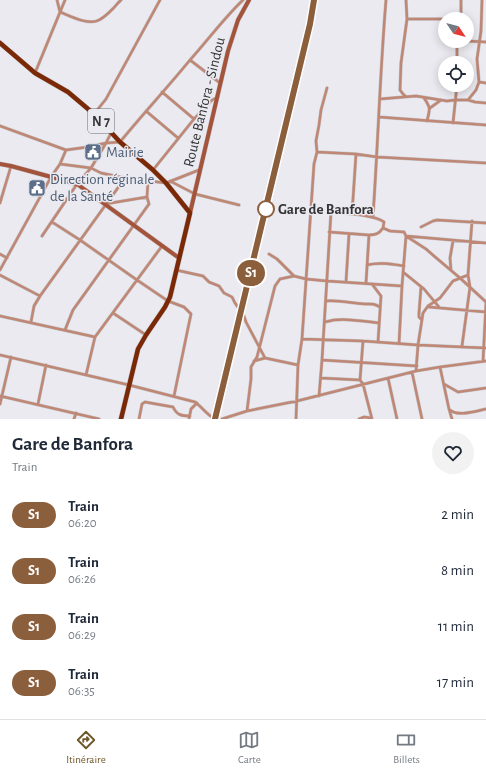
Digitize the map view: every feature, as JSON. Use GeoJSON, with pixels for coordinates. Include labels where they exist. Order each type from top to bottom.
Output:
{"type":"FeatureCollection","features":[{"type":"Feature","properties":{"kind":"highway","name":"N 7"},"geometry":{"type":"LineString","coordinates":[[0,43],[35,73],[68,92],[94,114],[120,142],[168,182],[190,213]]}},
{"type":"Feature","properties":{"kind":"highway"},"geometry":{"type":"LineString","coordinates":[[121,419],[138,349],[168,300],[190,213]]}},
{"type":"Feature","properties":{"kind":"main road","name":"Route Banfora - Sindou"},"geometry":{"type":"LineString","coordinates":[[190,213],[225,62],[234,31],[246,1]]}},
{"type":"Feature","properties":{"kind":"main road"},"geometry":{"type":"LineString","coordinates":[[0,164],[77,184],[179,258]]}},
{"type":"Feature","properties":{"kind":"street"},"geometry":{"type":"LineString","coordinates":[[57,0],[60,12]]}},
{"type":"Feature","properties":{"kind":"street"},"geometry":{"type":"LineString","coordinates":[[35,73],[65,0]]}},
{"type":"Feature","properties":{"kind":"street"},"geometry":{"type":"LineString","coordinates":[[60,12],[93,22],[99,20],[121,0]]}},
{"type":"Feature","properties":{"kind":"street"},"geometry":{"type":"LineString","coordinates":[[94,114],[106,98],[160,0]]}},
{"type":"Feature","properties":{"kind":"street"},"geometry":{"type":"LineString","coordinates":[[373,216],[386,0]]}},
{"type":"Feature","properties":{"kind":"street"},"geometry":{"type":"LineString","coordinates":[[406,0],[407,19],[401,63],[400,90],[406,97]]}},
{"type":"Feature","properties":{"kind":"street"},"geometry":{"type":"LineString","coordinates":[[461,0],[461,12]]}},
{"type":"Feature","properties":{"kind":"street"},"geometry":{"type":"LineString","coordinates":[[468,100],[476,90],[479,82],[477,59],[481,31],[482,0]]}},
{"type":"Feature","properties":{"kind":"street"},"geometry":{"type":"LineString","coordinates":[[0,126],[66,150],[88,147],[106,142],[120,142],[230,13],[246,1]]}},
{"type":"Feature","properties":{"kind":"street"},"geometry":{"type":"LineString","coordinates":[[407,19],[438,19]]}},
{"type":"Feature","properties":{"kind":"street"},"geometry":{"type":"LineString","coordinates":[[474,42],[486,42]]}},
{"type":"Feature","properties":{"kind":"street"},"geometry":{"type":"LineString","coordinates":[[190,60],[221,83]]}},
{"type":"Feature","properties":{"kind":"street"},"geometry":{"type":"LineString","coordinates":[[479,82],[486,83]]}},
{"type":"Feature","properties":{"kind":"street"},"geometry":{"type":"LineString","coordinates":[[296,419],[298,365],[302,339],[314,164],[317,152],[316,141],[320,125],[321,110],[327,88]]}},
{"type":"Feature","properties":{"kind":"street"},"geometry":{"type":"LineString","coordinates":[[162,92],[194,119]]}},
{"type":"Feature","properties":{"kind":"street"},"geometry":{"type":"LineString","coordinates":[[453,123],[456,92]]}},
{"type":"Feature","properties":{"kind":"street"},"geometry":{"type":"LineString","coordinates":[[153,170],[194,119],[212,100],[218,96]]}},
{"type":"Feature","properties":{"kind":"street"},"geometry":{"type":"LineString","coordinates":[[380,99],[415,96],[450,101],[468,100],[486,103]]}},
{"type":"Feature","properties":{"kind":"street"},"geometry":{"type":"LineString","coordinates":[[424,97],[430,108]]}},
{"type":"Feature","properties":{"kind":"street"},"geometry":{"type":"LineString","coordinates":[[427,121],[430,108],[441,100]]}},
{"type":"Feature","properties":{"kind":"street"},"geometry":{"type":"LineString","coordinates":[[146,111],[178,138]]}},
{"type":"Feature","properties":{"kind":"street"},"geometry":{"type":"LineString","coordinates":[[379,117],[486,125]]}},
{"type":"Feature","properties":{"kind":"street"},"geometry":{"type":"LineString","coordinates":[[42,236],[77,184],[90,168],[111,132]]}},
{"type":"Feature","properties":{"kind":"street"},"geometry":{"type":"LineString","coordinates":[[0,270],[51,177],[60,164],[66,150]]}},
{"type":"Feature","properties":{"kind":"street"},"geometry":{"type":"LineString","coordinates":[[317,152],[486,163]]}},
{"type":"Feature","properties":{"kind":"street"},"geometry":{"type":"LineString","coordinates":[[352,214],[356,154]]}},
{"type":"Feature","properties":{"kind":"street"},"geometry":{"type":"LineString","coordinates":[[60,164],[90,168],[125,178],[168,182],[195,194],[238,205]]}},
{"type":"Feature","properties":{"kind":"street"},"geometry":{"type":"LineString","coordinates":[[0,203],[10,166]]}},
{"type":"Feature","properties":{"kind":"street"},"geometry":{"type":"LineString","coordinates":[[168,182],[200,170]]}},
{"type":"Feature","properties":{"kind":"street"},"geometry":{"type":"LineString","coordinates":[[31,322],[34,306],[40,296],[125,178]]}},
{"type":"Feature","properties":{"kind":"street"},"geometry":{"type":"LineString","coordinates":[[65,330],[73,310],[149,204],[147,197],[148,181]]}},
{"type":"Feature","properties":{"kind":"street"},"geometry":{"type":"LineString","coordinates":[[105,204],[147,197]]}},
{"type":"Feature","properties":{"kind":"street"},"geometry":{"type":"LineString","coordinates":[[319,396],[324,340],[329,232],[331,212],[373,216],[384,222],[383,228],[378,234],[369,236],[329,232]]}},
{"type":"Feature","properties":{"kind":"street"},"geometry":{"type":"LineString","coordinates":[[421,227],[437,220],[486,222]]}},
{"type":"Feature","properties":{"kind":"street"},"geometry":{"type":"LineString","coordinates":[[462,346],[470,286],[468,275],[472,221]]}},
{"type":"Feature","properties":{"kind":"street"},"geometry":{"type":"LineString","coordinates":[[52,222],[168,300],[184,307],[191,314],[174,396]]}},
{"type":"Feature","properties":{"kind":"street"},"geometry":{"type":"LineString","coordinates":[[222,419],[248,411],[319,396],[440,366],[485,361],[486,302],[470,286],[426,249],[406,236],[404,232],[390,231],[383,228]]}},
{"type":"Feature","properties":{"kind":"street"},"geometry":{"type":"LineString","coordinates":[[346,282],[349,234]]}},
{"type":"Feature","properties":{"kind":"street"},"geometry":{"type":"LineString","coordinates":[[366,284],[369,236]]}},
{"type":"Feature","properties":{"kind":"street"},"geometry":{"type":"LineString","coordinates":[[406,236],[486,243]]}},
{"type":"Feature","properties":{"kind":"street"},"geometry":{"type":"LineString","coordinates":[[399,344],[406,236]]}},
{"type":"Feature","properties":{"kind":"street"},"geometry":{"type":"LineString","coordinates":[[453,241],[450,258],[454,276],[453,281]]}},
{"type":"Feature","properties":{"kind":"street"},"geometry":{"type":"LineString","coordinates":[[86,375],[95,337],[162,246]]}},
{"type":"Feature","properties":{"kind":"street"},"geometry":{"type":"LineString","coordinates":[[0,254],[7,258]]}},
{"type":"Feature","properties":{"kind":"street"},"geometry":{"type":"LineString","coordinates":[[269,254],[278,258],[294,276]]}},
{"type":"Feature","properties":{"kind":"street"},"geometry":{"type":"LineString","coordinates":[[367,265],[375,263],[404,266]]}},
{"type":"Feature","properties":{"kind":"street"},"geometry":{"type":"LineString","coordinates":[[176,270],[203,276],[209,282],[219,286],[224,293],[232,298],[244,316],[265,358]]}},
{"type":"Feature","properties":{"kind":"street"},"geometry":{"type":"LineString","coordinates":[[404,272],[421,286],[440,308]]}},
{"type":"Feature","properties":{"kind":"street"},"geometry":{"type":"LineString","coordinates":[[0,275],[40,296]]}},
{"type":"Feature","properties":{"kind":"street"},"geometry":{"type":"LineString","coordinates":[[422,419],[414,372],[421,319],[428,306],[440,298],[453,281],[468,275]]}},
{"type":"Feature","properties":{"kind":"street"},"geometry":{"type":"LineString","coordinates":[[248,411],[251,367],[257,357],[275,286],[280,279],[294,276],[327,281],[402,286]]}},
{"type":"Feature","properties":{"kind":"street"},"geometry":{"type":"LineString","coordinates":[[372,284],[381,296],[378,342]]}},
{"type":"Feature","properties":{"kind":"street"},"geometry":{"type":"LineString","coordinates":[[421,286],[419,313],[419,317],[421,319]]}},
{"type":"Feature","properties":{"kind":"street"},"geometry":{"type":"LineString","coordinates":[[431,296],[440,298]]}},
{"type":"Feature","properties":{"kind":"street"},"geometry":{"type":"LineString","coordinates":[[326,302],[345,301],[374,304],[380,307]]}},
{"type":"Feature","properties":{"kind":"street"},"geometry":{"type":"LineString","coordinates":[[428,306],[486,312]]}},
{"type":"Feature","properties":{"kind":"street"},"geometry":{"type":"LineString","coordinates":[[113,313],[146,335]]}},
{"type":"Feature","properties":{"kind":"street"},"geometry":{"type":"LineString","coordinates":[[0,316],[95,337]]}},
{"type":"Feature","properties":{"kind":"street"},"geometry":{"type":"LineString","coordinates":[[325,322],[333,320],[379,323]]}},
{"type":"Feature","properties":{"kind":"street"},"geometry":{"type":"LineString","coordinates":[[302,339],[485,347]]}},
{"type":"Feature","properties":{"kind":"street"},"geometry":{"type":"LineString","coordinates":[[360,419],[364,417],[372,419],[363,384],[360,380],[364,341]]}},
{"type":"Feature","properties":{"kind":"street"},"geometry":{"type":"LineString","coordinates":[[0,354],[174,396],[197,403],[208,415],[215,419]]}},
{"type":"Feature","properties":{"kind":"street"},"geometry":{"type":"LineString","coordinates":[[0,404],[10,357]]}},
{"type":"Feature","properties":{"kind":"street"},"geometry":{"type":"LineString","coordinates":[[254,361],[265,358],[298,365]]}},
{"type":"Feature","properties":{"kind":"street"},"geometry":{"type":"LineString","coordinates":[[322,360],[416,366]]}},
{"type":"Feature","properties":{"kind":"street"},"geometry":{"type":"LineString","coordinates":[[38,404],[46,365]]}},
{"type":"Feature","properties":{"kind":"street"},"geometry":{"type":"LineString","coordinates":[[440,366],[452,419]]}},
{"type":"Feature","properties":{"kind":"street"},"geometry":{"type":"LineString","coordinates":[[321,378],[360,380]]}},
{"type":"Feature","properties":{"kind":"street"},"geometry":{"type":"LineString","coordinates":[[388,378],[397,419]]}},
{"type":"Feature","properties":{"kind":"street"},"geometry":{"type":"LineString","coordinates":[[444,384],[458,392],[486,388]]}},
{"type":"Feature","properties":{"kind":"street"},"geometry":{"type":"LineString","coordinates":[[1,396],[99,419]]}},
{"type":"Feature","properties":{"kind":"street"},"geometry":{"type":"LineString","coordinates":[[138,419],[142,404],[145,402],[173,407],[176,413],[183,417],[189,417],[191,409],[197,403]]}},
{"type":"Feature","properties":{"kind":"street"},"geometry":{"type":"LineString","coordinates":[[449,409],[458,414],[486,409]]}},
{"type":"Feature","properties":{"kind":"street"},"geometry":{"type":"LineString","coordinates":[[74,419],[76,413]]}},
{"type":"Feature","properties":{"kind":"railway"},"geometry":{"type":"LineString","coordinates":[[215,419],[310,24],[314,0]]}},
{"type":"Feature","properties":{"kind":"train","name":"S1"},"geometry":{"type":"LineString","coordinates":[[215,419],[310,24],[314,0]]}},
{"type":"Feature","properties":{"kind":"place","name":"Mairie"},"geometry":{"type":"Point","coordinates":[93,152]}},
{"type":"Feature","properties":{"kind":"place","name":"Direction réginale de la Santé"},"geometry":{"type":"Point","coordinates":[37,188]}},
{"type":"Feature","properties":{"kind":"place","name":"Gare de Banfora"},"geometry":{"type":"Point","coordinates":[266,209]}}]}
